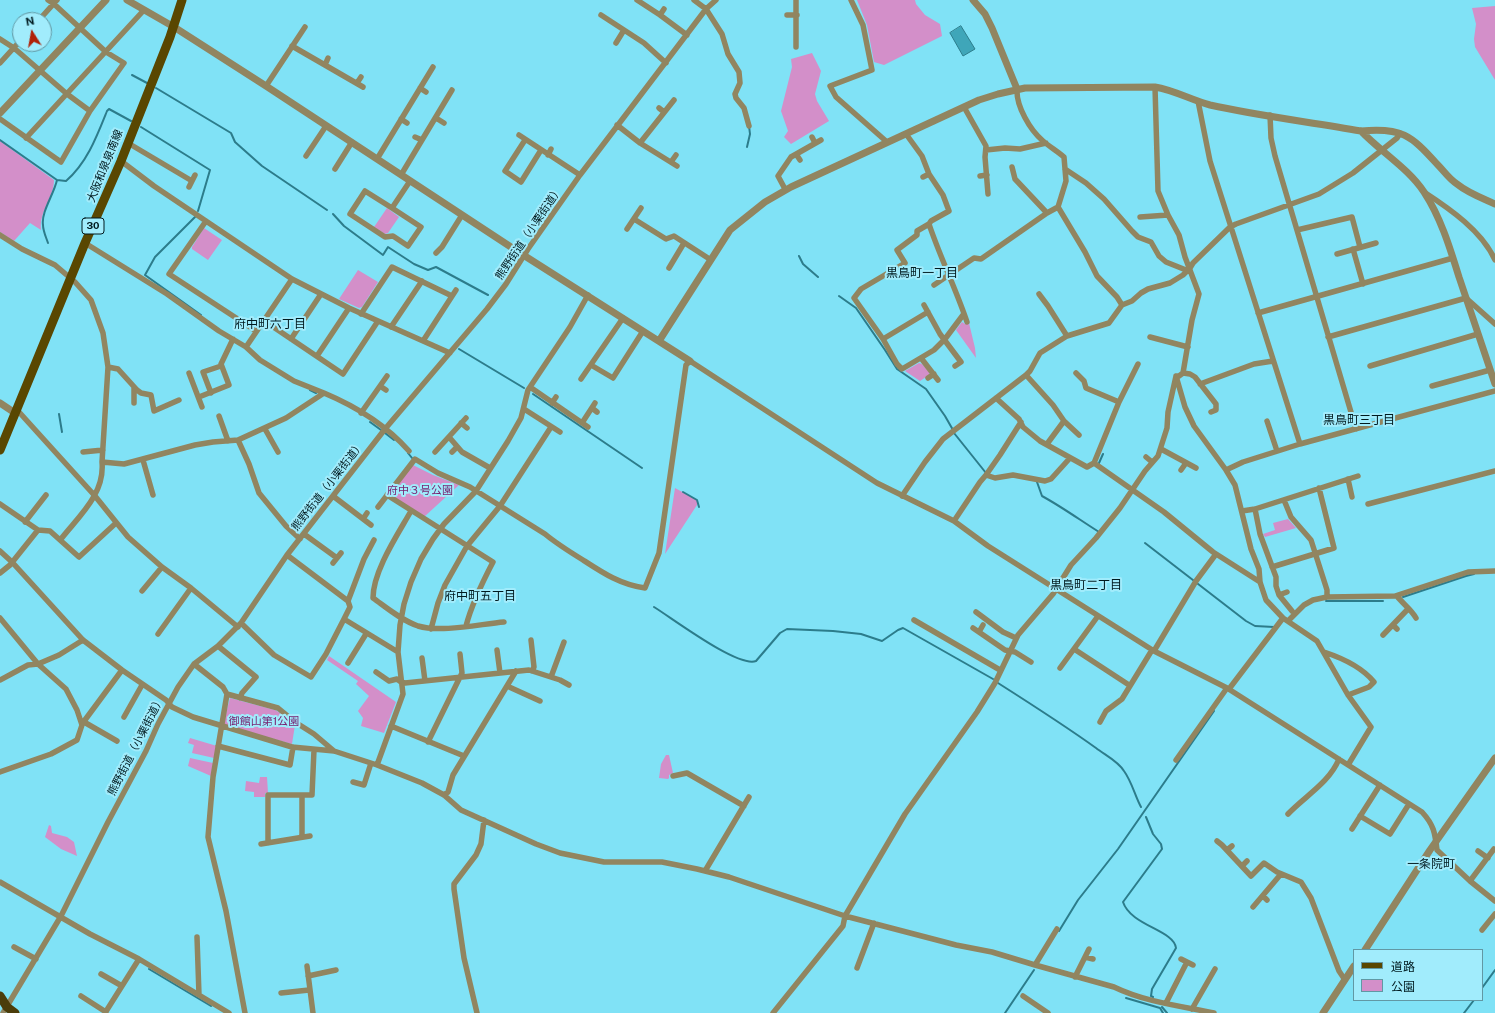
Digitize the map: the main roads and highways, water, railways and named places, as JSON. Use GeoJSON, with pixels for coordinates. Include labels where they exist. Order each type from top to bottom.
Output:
{"type":"FeatureCollection","features":[{"type":"Feature","properties":{"kind":"highway"},"geometry":{"type":"LineString","coordinates":[[0,996],[4,1008],[15,1013]]}},
{"type":"Feature","properties":{"kind":"main road","name":"大阪和泉泉南線"},"geometry":{"type":"LineString","coordinates":[[0,450],[72,279],[85,243],[121,161],[174,27],[182,0]]}},
{"type":"Feature","properties":{"kind":"water"},"geometry":{"type":"Polygon","coordinates":[[[961,26],[975,49],[963,56],[950,33],[961,26]]]}},
{"type":"Feature","properties":{"kind":"waterway"},"geometry":{"type":"LineString","coordinates":[[132,75],[147,83]]}},
{"type":"Feature","properties":{"kind":"waterway"},"geometry":{"type":"LineString","coordinates":[[156,88],[231,133],[235,142],[262,166],[327,210]]}},
{"type":"Feature","properties":{"kind":"waterway"},"geometry":{"type":"LineString","coordinates":[[0,140],[57,180],[66,181],[86,158],[109,109],[131,121]]}},
{"type":"Feature","properties":{"kind":"waterway"},"geometry":{"type":"LineString","coordinates":[[747,147],[750,134],[749,126]]}},
{"type":"Feature","properties":{"kind":"waterway"},"geometry":{"type":"LineString","coordinates":[[141,127],[210,170],[198,211]]}},
{"type":"Feature","properties":{"kind":"waterway"},"geometry":{"type":"LineString","coordinates":[[48,243],[43,220],[57,180]]}},
{"type":"Feature","properties":{"kind":"waterway"},"geometry":{"type":"LineString","coordinates":[[333,214],[344,226],[383,255],[388,247],[414,264],[428,270],[436,267],[488,295]]}},
{"type":"Feature","properties":{"kind":"waterway"},"geometry":{"type":"LineString","coordinates":[[195,217],[155,257],[145,275],[201,315]]}},
{"type":"Feature","properties":{"kind":"waterway"},"geometry":{"type":"LineString","coordinates":[[799,256],[803,264],[818,277]]}},
{"type":"Feature","properties":{"kind":"waterway"},"geometry":{"type":"LineString","coordinates":[[839,296],[856,308],[897,369],[926,389],[953,430]]}},
{"type":"Feature","properties":{"kind":"waterway"},"geometry":{"type":"LineString","coordinates":[[459,349],[524,388]]}},
{"type":"Feature","properties":{"kind":"waterway"},"geometry":{"type":"LineString","coordinates":[[310,390],[316,393]]}},
{"type":"Feature","properties":{"kind":"waterway"},"geometry":{"type":"LineString","coordinates":[[533,394],[642,468]]}},
{"type":"Feature","properties":{"kind":"waterway"},"geometry":{"type":"LineString","coordinates":[[59,414],[62,432]]}},
{"type":"Feature","properties":{"kind":"waterway"},"geometry":{"type":"LineString","coordinates":[[370,422],[381,430]]}},
{"type":"Feature","properties":{"kind":"waterway"},"geometry":{"type":"LineString","coordinates":[[385,433],[394,440]]}},
{"type":"Feature","properties":{"kind":"waterway"},"geometry":{"type":"LineString","coordinates":[[954,433],[986,473]]}},
{"type":"Feature","properties":{"kind":"waterway"},"geometry":{"type":"LineString","coordinates":[[408,453],[412,458]]}},
{"type":"Feature","properties":{"kind":"waterway"},"geometry":{"type":"LineString","coordinates":[[1099,463],[1103,454]]}},
{"type":"Feature","properties":{"kind":"waterway"},"geometry":{"type":"LineString","coordinates":[[1037,482],[1042,496],[1099,532]]}},
{"type":"Feature","properties":{"kind":"waterway"},"geometry":{"type":"LineString","coordinates":[[683,492],[697,500],[699,507]]}},
{"type":"Feature","properties":{"kind":"waterway"},"geometry":{"type":"LineString","coordinates":[[1145,543],[1246,621],[1255,626],[1274,627]]}},
{"type":"Feature","properties":{"kind":"waterway"},"geometry":{"type":"LineString","coordinates":[[1403,597],[1474,574]]}},
{"type":"Feature","properties":{"kind":"waterway"},"geometry":{"type":"LineString","coordinates":[[1326,601],[1383,601]]}},
{"type":"Feature","properties":{"kind":"waterway"},"geometry":{"type":"LineString","coordinates":[[654,607],[705,641],[735,657],[747,661],[756,661],[780,633],[787,629],[861,634],[882,641],[903,628],[993,679]]}},
{"type":"Feature","properties":{"kind":"waterway"},"geometry":{"type":"LineString","coordinates":[[998,683],[1060,723],[1118,764],[1129,780],[1141,807]]}},
{"type":"Feature","properties":{"kind":"waterway"},"geometry":{"type":"LineString","coordinates":[[1059,931],[1078,900],[1118,849],[1214,711]]}},
{"type":"Feature","properties":{"kind":"waterway"},"geometry":{"type":"LineString","coordinates":[[1146,817],[1153,834],[1161,844],[1162,849],[1123,902],[1127,910],[1134,917],[1168,937],[1176,948],[1152,989],[1151,996],[1153,997]]}},
{"type":"Feature","properties":{"kind":"waterway"},"geometry":{"type":"LineString","coordinates":[[149,969],[211,1006]]}},
{"type":"Feature","properties":{"kind":"waterway"},"geometry":{"type":"LineString","coordinates":[[1005,1013],[1034,970]]}},
{"type":"Feature","properties":{"kind":"waterway"},"geometry":{"type":"LineString","coordinates":[[1483,987],[1495,970]]}},
{"type":"Feature","properties":{"kind":"waterway"},"geometry":{"type":"LineString","coordinates":[[1126,998],[1160,1008],[1163,1013]]}},
{"type":"Feature","properties":{"kind":"waterway"},"geometry":{"type":"LineString","coordinates":[[1464,1013],[1473,1001]]}},
{"type":"Feature","properties":{"kind":"waterway"},"geometry":{"type":"LineString","coordinates":[[1162,1007],[1167,1013]]}},
{"type":"Feature","properties":{"kind":"district","name":"黒鳥町一丁目"},"geometry":{"type":"Point","coordinates":[922,273]}},
{"type":"Feature","properties":{"kind":"district","name":"府中町六丁目"},"geometry":{"type":"Point","coordinates":[270,324]}},
{"type":"Feature","properties":{"kind":"district","name":"黒鳥町三丁目"},"geometry":{"type":"Point","coordinates":[1359,420]}},
{"type":"Feature","properties":{"kind":"district","name":"黒鳥町二丁目"},"geometry":{"type":"Point","coordinates":[1086,585]}},
{"type":"Feature","properties":{"kind":"district","name":"府中町五丁目"},"geometry":{"type":"Point","coordinates":[480,596]}},
{"type":"Feature","properties":{"kind":"district","name":"一条院町"},"geometry":{"type":"Point","coordinates":[1431,864]}},
{"type":"Feature","properties":{"kind":"park label","name":"府中３号公園"},"geometry":{"type":"Point","coordinates":[420,491]}},
{"type":"Feature","properties":{"kind":"park label","name":"御館山第1公園"},"geometry":{"type":"Point","coordinates":[264,722]}}]}
